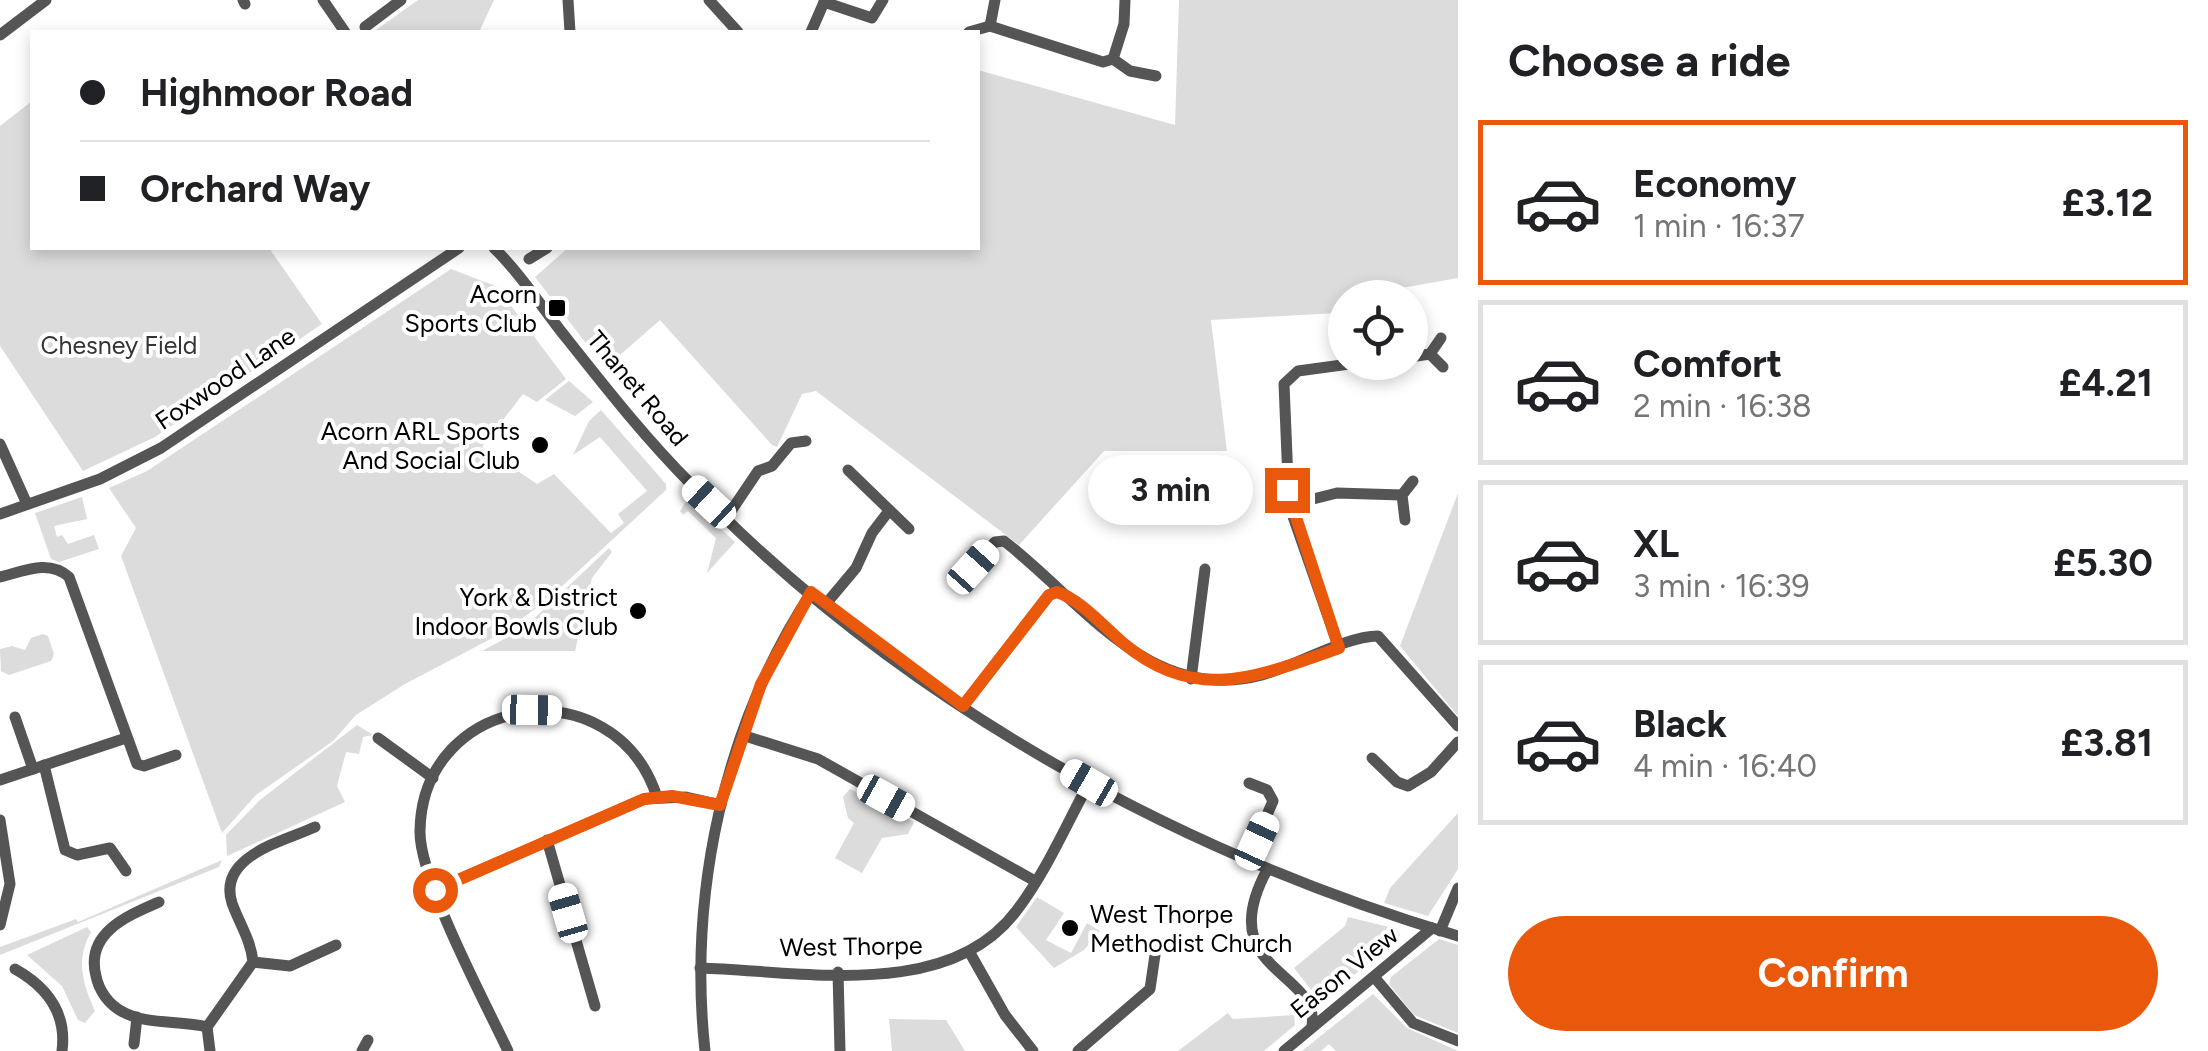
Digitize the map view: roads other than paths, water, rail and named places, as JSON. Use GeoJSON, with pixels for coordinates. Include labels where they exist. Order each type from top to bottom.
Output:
{"type":"FeatureCollection","features":[{"type":"Feature","properties":{"kind":"street"},"geometry":{"type":"LineString","coordinates":[[0,35],[46,0]]}},
{"type":"Feature","properties":{"kind":"street"},"geometry":{"type":"LineString","coordinates":[[323,0],[344,30]]}},
{"type":"Feature","properties":{"kind":"street"},"geometry":{"type":"LineString","coordinates":[[365,27],[401,0]]}},
{"type":"Feature","properties":{"kind":"street"},"geometry":{"type":"LineString","coordinates":[[568,0],[570,30]]}},
{"type":"Feature","properties":{"kind":"street"},"geometry":{"type":"LineString","coordinates":[[709,0],[734,30]]}},
{"type":"Feature","properties":{"kind":"street"},"geometry":{"type":"LineString","coordinates":[[812,30],[825,1],[872,18],[883,0]]}},
{"type":"Feature","properties":{"kind":"street"},"geometry":{"type":"LineString","coordinates":[[990,26],[995,0]]}},
{"type":"Feature","properties":{"kind":"street"},"geometry":{"type":"LineString","coordinates":[[1113,60],[1124,24],[1125,0]]}},
{"type":"Feature","properties":{"kind":"street"},"geometry":{"type":"LineString","coordinates":[[975,30],[990,26],[1010,36],[1084,52],[1103,62],[1113,60],[1130,71],[1156,76]]}},
{"type":"Feature","properties":{"kind":"street","name":"Foxwood Lane"},"geometry":{"type":"LineString","coordinates":[[0,514],[100,479],[161,448],[456,250]]}},
{"type":"Feature","properties":{"kind":"street","name":"Thanet Road"},"geometry":{"type":"LineString","coordinates":[[496,250],[610,394],[727,518],[825,605],[963,706],[1089,783],[1266,870],[1458,936]]}},
{"type":"Feature","properties":{"kind":"street"},"geometry":{"type":"LineString","coordinates":[[1441,338],[1430,354],[1443,367]]}},
{"type":"Feature","properties":{"kind":"street"},"geometry":{"type":"LineString","coordinates":[[1286,378],[1298,371],[1328,367]]}},
{"type":"Feature","properties":{"kind":"street"},"geometry":{"type":"LineString","coordinates":[[1270,370],[1286,378]]}},
{"type":"Feature","properties":{"kind":"street"},"geometry":{"type":"LineString","coordinates":[[1286,378],[1289,505],[1339,648]]}},
{"type":"Feature","properties":{"kind":"street"},"geometry":{"type":"LineString","coordinates":[[727,518],[758,471],[772,466],[790,443],[806,441]]}},
{"type":"Feature","properties":{"kind":"street"},"geometry":{"type":"LineString","coordinates":[[0,444],[27,504]]}},
{"type":"Feature","properties":{"kind":"street"},"geometry":{"type":"LineString","coordinates":[[848,470],[908,529]]}},
{"type":"Feature","properties":{"kind":"street"},"geometry":{"type":"LineString","coordinates":[[1405,520],[1402,495],[1413,481]]}},
{"type":"Feature","properties":{"kind":"street"},"geometry":{"type":"LineString","coordinates":[[1289,505],[1337,492],[1402,495]]}},
{"type":"Feature","properties":{"kind":"street"},"geometry":{"type":"LineString","coordinates":[[825,605],[861,560],[872,532],[888,512]]}},
{"type":"Feature","properties":{"kind":"street"},"geometry":{"type":"LineString","coordinates":[[973,567],[995,542],[1004,542],[1057,592],[1146,662],[1191,679],[1252,677],[1378,636],[1458,726]]}},
{"type":"Feature","properties":{"kind":"street"},"geometry":{"type":"LineString","coordinates":[[0,577],[52,567],[69,578],[126,738],[140,766],[176,754]]}},
{"type":"Feature","properties":{"kind":"street"},"geometry":{"type":"LineString","coordinates":[[1191,679],[1206,569]]}},
{"type":"Feature","properties":{"kind":"street"},"geometry":{"type":"LineString","coordinates":[[704,1051],[700,968],[705,899],[720,805],[742,735],[778,647],[811,592]]}},
{"type":"Feature","properties":{"kind":"street"},"geometry":{"type":"LineString","coordinates":[[963,706],[1049,595],[1057,592]]}},
{"type":"Feature","properties":{"kind":"street"},"geometry":{"type":"LineString","coordinates":[[508,1051],[424,860],[420,831],[433,778],[454,747],[480,726],[514,713],[553,710],[588,718],[616,736],[639,758],[657,796]]}},
{"type":"Feature","properties":{"kind":"street"},"geometry":{"type":"LineString","coordinates":[[15,717],[39,767],[65,850],[77,855],[110,848],[119,854],[126,870]]}},
{"type":"Feature","properties":{"kind":"street"},"geometry":{"type":"LineString","coordinates":[[742,735],[818,760],[1035,881]]}},
{"type":"Feature","properties":{"kind":"street"},"geometry":{"type":"LineString","coordinates":[[0,780],[126,738]]}},
{"type":"Feature","properties":{"kind":"street"},"geometry":{"type":"LineString","coordinates":[[378,738],[433,778]]}},
{"type":"Feature","properties":{"kind":"street"},"geometry":{"type":"LineString","coordinates":[[1372,758],[1396,782],[1408,786],[1431,772],[1458,742]]}},
{"type":"Feature","properties":{"kind":"street","name":"West Thorpe"},"geometry":{"type":"LineString","coordinates":[[700,968],[926,970],[970,954],[1004,925],[1035,881],[1089,783]]}},
{"type":"Feature","properties":{"kind":"street"},"geometry":{"type":"LineString","coordinates":[[1248,861],[1273,802],[1267,790],[1249,783]]}},
{"type":"Feature","properties":{"kind":"street"},"geometry":{"type":"LineString","coordinates":[[435,890],[657,796],[720,805]]}},
{"type":"Feature","properties":{"kind":"street"},"geometry":{"type":"LineString","coordinates":[[0,820],[10,884],[0,925]]}},
{"type":"Feature","properties":{"kind":"street"},"geometry":{"type":"LineString","coordinates":[[252,962],[231,898],[232,879],[249,857],[315,826]]}},
{"type":"Feature","properties":{"kind":"street"},"geometry":{"type":"LineString","coordinates":[[547,840],[594,1006]]}},
{"type":"Feature","properties":{"kind":"street"},"geometry":{"type":"LineString","coordinates":[[1266,870],[1249,907],[1250,933],[1310,1008],[1312,1026]]}},
{"type":"Feature","properties":{"kind":"street"},"geometry":{"type":"LineString","coordinates":[[1436,929],[1458,888]]}},
{"type":"Feature","properties":{"kind":"street"},"geometry":{"type":"LineString","coordinates":[[159,902],[148,914],[114,925],[94,957],[102,992],[122,1012],[207,1027]]}},
{"type":"Feature","properties":{"kind":"street","name":"Eason View"},"geometry":{"type":"LineString","coordinates":[[1284,1051],[1436,929]]}},
{"type":"Feature","properties":{"kind":"street"},"geometry":{"type":"LineString","coordinates":[[252,962],[290,966],[328,945]]}},
{"type":"Feature","properties":{"kind":"street"},"geometry":{"type":"LineString","coordinates":[[1078,1051],[1150,989],[1150,947],[1171,949]]}},
{"type":"Feature","properties":{"kind":"street"},"geometry":{"type":"LineString","coordinates":[[970,954],[1005,1015],[1033,1051]]}},
{"type":"Feature","properties":{"kind":"street"},"geometry":{"type":"LineString","coordinates":[[210,1051],[207,1027],[252,962]]}},
{"type":"Feature","properties":{"kind":"street"},"geometry":{"type":"LineString","coordinates":[[14,969],[38,984],[55,1006],[63,1025],[62,1051]]}},
{"type":"Feature","properties":{"kind":"street"},"geometry":{"type":"LineString","coordinates":[[838,972],[840,1051]]}},
{"type":"Feature","properties":{"kind":"street"},"geometry":{"type":"LineString","coordinates":[[1374,978],[1412,1023],[1458,1042]]}},
{"type":"Feature","properties":{"kind":"street"},"geometry":{"type":"LineString","coordinates":[[134,1044],[138,1017]]}},
{"type":"Feature","properties":{"kind":"place","name":"Acorn Sports Club"},"geometry":{"type":"Point","coordinates":[557,308]}},
{"type":"Feature","properties":{"kind":"place","name":"Acorn ARL Sports And Social Club"},"geometry":{"type":"Point","coordinates":[540,445]}},
{"type":"Feature","properties":{"kind":"place","name":"York & District Indoor Bowls Club"},"geometry":{"type":"Point","coordinates":[638,611]}},
{"type":"Feature","properties":{"kind":"place","name":"West Thorpe Methodist Church"},"geometry":{"type":"Point","coordinates":[1070,928]}},
{"type":"Feature","properties":{"kind":"park label","name":"Chesney Field"},"geometry":{"type":"Point","coordinates":[119,345]}}]}
